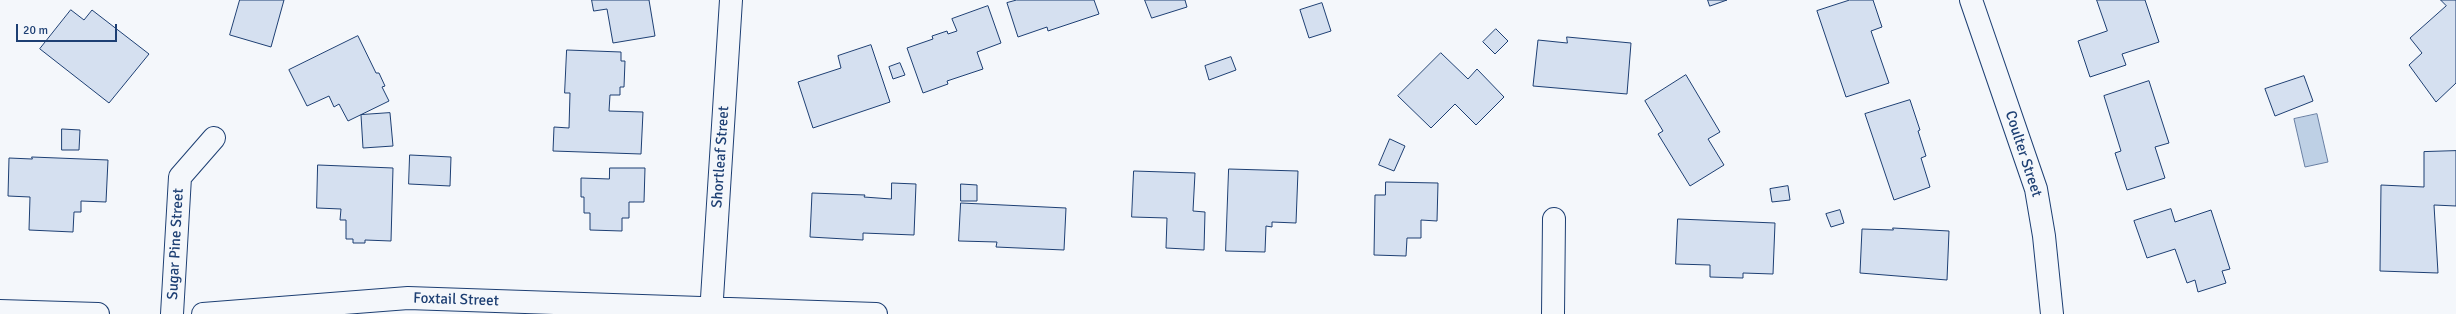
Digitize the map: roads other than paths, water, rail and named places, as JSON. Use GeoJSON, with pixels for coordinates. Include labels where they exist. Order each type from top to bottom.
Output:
{"type":"FeatureCollection","features":[{"type":"Feature","properties":{"kind":"street","name":"Shortleaf Street"},"geometry":{"type":"LineString","coordinates":[[711,311],[731,0]]}},
{"type":"Feature","properties":{"kind":"street","name":"Coulter Street"},"geometry":{"type":"LineString","coordinates":[[1971,0],[2036,189],[2044,236],[2052,314]]}},
{"type":"Feature","properties":{"kind":"street","name":"Sugar Pine Street"},"geometry":{"type":"LineString","coordinates":[[172,314],[180,177],[214,138]]}},
{"type":"Feature","properties":{"kind":"street"},"geometry":{"type":"LineString","coordinates":[[1553,314],[1554,219]]}},
{"type":"Feature","properties":{"kind":"street","name":"Foxtail Street"},"geometry":{"type":"LineString","coordinates":[[203,314],[408,298],[711,311],[876,314]]}},
{"type":"Feature","properties":{"kind":"street"},"geometry":{"type":"LineString","coordinates":[[0,310],[98,314]]}},
{"type":"Feature","properties":{"kind":"water"},"geometry":{"type":"Polygon","coordinates":[[[2317,114],[2328,162],[2305,167],[2294,119],[2317,114]]]}}]}
